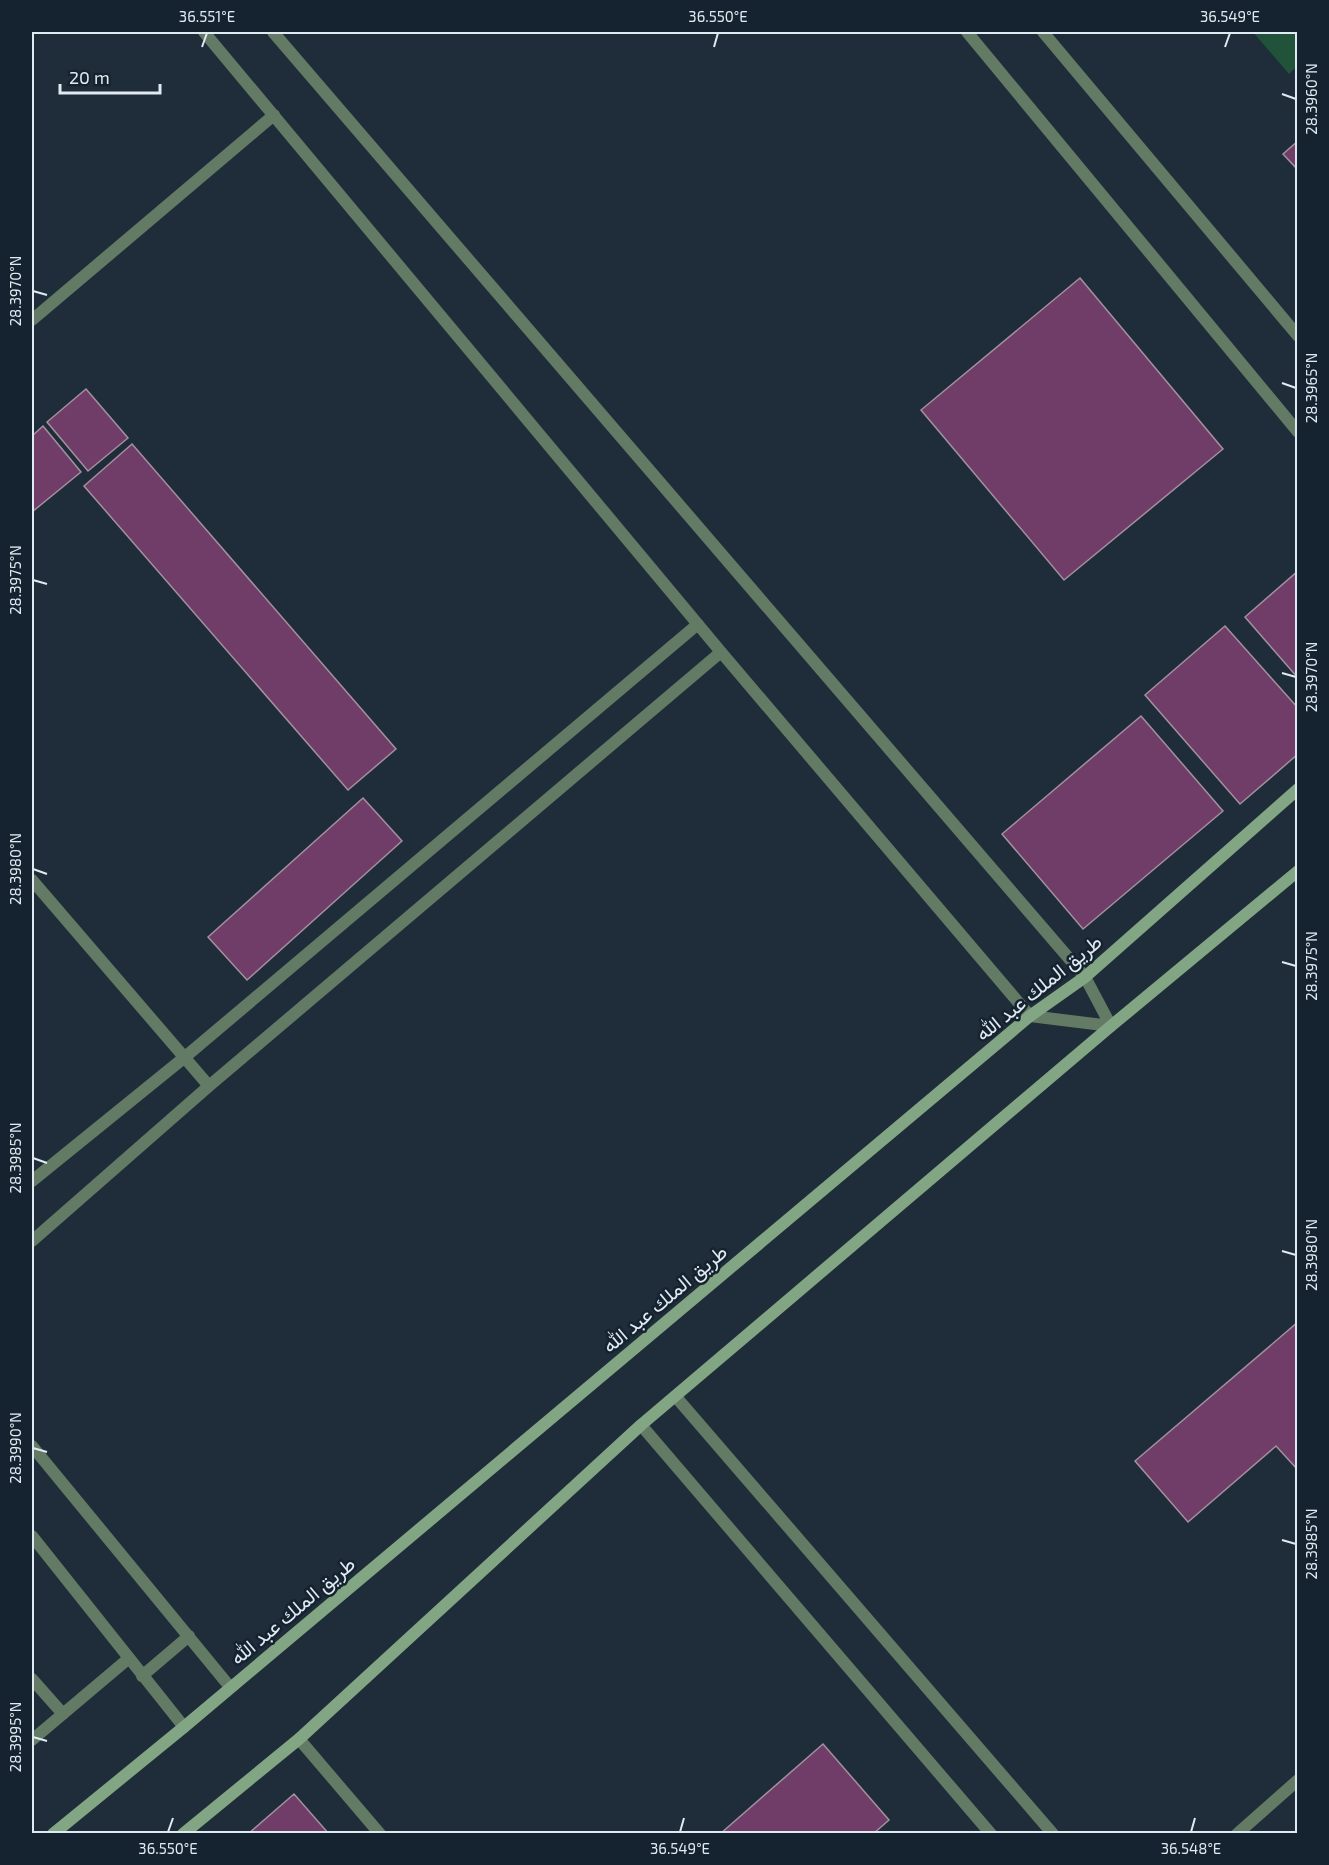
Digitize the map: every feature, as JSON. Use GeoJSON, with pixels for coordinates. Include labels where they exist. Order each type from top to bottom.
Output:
{"type":"FeatureCollection","features":[{"type":"Feature","properties":{"kind":"main road","name":"طريق الملك عبد الله"},"geometry":{"type":"LineString","coordinates":[[53,1833],[184,1727],[1030,1016],[1085,977],[1298,789]]}},
{"type":"Feature","properties":{"kind":"main road"},"geometry":{"type":"LineString","coordinates":[[183,1833],[299,1740],[641,1425],[1111,1026],[1298,871]]}},
{"type":"Feature","properties":{"kind":"street"},"geometry":{"type":"LineString","coordinates":[[204,32],[721,652],[1030,1016],[1111,1026]]}},
{"type":"Feature","properties":{"kind":"street"},"geometry":{"type":"LineString","coordinates":[[273,32],[1085,977],[1111,1026]]}},
{"type":"Feature","properties":{"kind":"street"},"geometry":{"type":"LineString","coordinates":[[967,32],[1298,432]]}},
{"type":"Feature","properties":{"kind":"street"},"geometry":{"type":"LineString","coordinates":[[1042,32],[1298,336]]}},
{"type":"Feature","properties":{"kind":"street"},"geometry":{"type":"LineString","coordinates":[[32,321],[274,115]]}},
{"type":"Feature","properties":{"kind":"street"},"geometry":{"type":"LineString","coordinates":[[32,1181],[185,1057],[698,624]]}},
{"type":"Feature","properties":{"kind":"street"},"geometry":{"type":"LineString","coordinates":[[32,1241],[209,1086],[721,652]]}},
{"type":"Feature","properties":{"kind":"street"},"geometry":{"type":"LineString","coordinates":[[32,880],[209,1086]]}},
{"type":"Feature","properties":{"kind":"street"},"geometry":{"type":"LineString","coordinates":[[676,1397],[1053,1833]]}},
{"type":"Feature","properties":{"kind":"street"},"geometry":{"type":"LineString","coordinates":[[641,1425],[991,1833]]}},
{"type":"Feature","properties":{"kind":"street"},"geometry":{"type":"LineString","coordinates":[[32,1446],[230,1687]]}},
{"type":"Feature","properties":{"kind":"street"},"geometry":{"type":"LineString","coordinates":[[32,1536],[184,1727]]}},
{"type":"Feature","properties":{"kind":"street"},"geometry":{"type":"LineString","coordinates":[[142,1676],[189,1636]]}},
{"type":"Feature","properties":{"kind":"street"},"geometry":{"type":"LineString","coordinates":[[32,1740],[128,1659]]}},
{"type":"Feature","properties":{"kind":"street"},"geometry":{"type":"LineString","coordinates":[[32,1679],[63,1714]]}},
{"type":"Feature","properties":{"kind":"street"},"geometry":{"type":"LineString","coordinates":[[299,1740],[380,1833]]}},
{"type":"Feature","properties":{"kind":"street"},"geometry":{"type":"LineString","coordinates":[[1238,1833],[1298,1780]]}},
{"type":"Feature","properties":{"kind":"green space"},"geometry":{"type":"Polygon","coordinates":[[[1253,32],[1297,32],[1297,66],[1289,74],[1253,32]]]}},
{"type":"Feature","properties":{"kind":"building"},"geometry":{"type":"Polygon","coordinates":[[[1298,141],[1298,170],[1283,154],[1298,141]]]}},
{"type":"Feature","properties":{"kind":"building"},"geometry":{"type":"Polygon","coordinates":[[[1080,278],[1223,449],[1064,580],[921,410],[1080,278]]]}},
{"type":"Feature","properties":{"kind":"building"},"geometry":{"type":"Polygon","coordinates":[[[86,389],[128,438],[88,471],[47,422],[86,389]]]}},
{"type":"Feature","properties":{"kind":"building"},"geometry":{"type":"Polygon","coordinates":[[[43,426],[81,472],[32,512],[32,436],[43,426]]]}},
{"type":"Feature","properties":{"kind":"building"},"geometry":{"type":"Polygon","coordinates":[[[132,444],[396,749],[348,790],[84,486],[132,444]]]}},
{"type":"Feature","properties":{"kind":"building"},"geometry":{"type":"Polygon","coordinates":[[[1298,571],[1298,678],[1245,617],[1298,571]]]}},
{"type":"Feature","properties":{"kind":"building"},"geometry":{"type":"Polygon","coordinates":[[[1225,626],[1298,708],[1298,754],[1240,804],[1145,695],[1225,626]]]}},
{"type":"Feature","properties":{"kind":"building"},"geometry":{"type":"Polygon","coordinates":[[[1141,716],[1223,811],[1083,929],[1002,834],[1141,716]]]}},
{"type":"Feature","properties":{"kind":"building"},"geometry":{"type":"Polygon","coordinates":[[[363,798],[402,841],[247,980],[208,937],[363,798]]]}},
{"type":"Feature","properties":{"kind":"building"},"geometry":{"type":"Polygon","coordinates":[[[1298,1322],[1298,1470],[1276,1446],[1188,1522],[1135,1461],[1298,1322]]]}},
{"type":"Feature","properties":{"kind":"building"},"geometry":{"type":"Polygon","coordinates":[[[823,1744],[889,1820],[873,1834],[720,1834],[823,1744]]]}},
{"type":"Feature","properties":{"kind":"building"},"geometry":{"type":"Polygon","coordinates":[[[294,1794],[329,1834],[248,1834],[294,1794]]]}}]}
